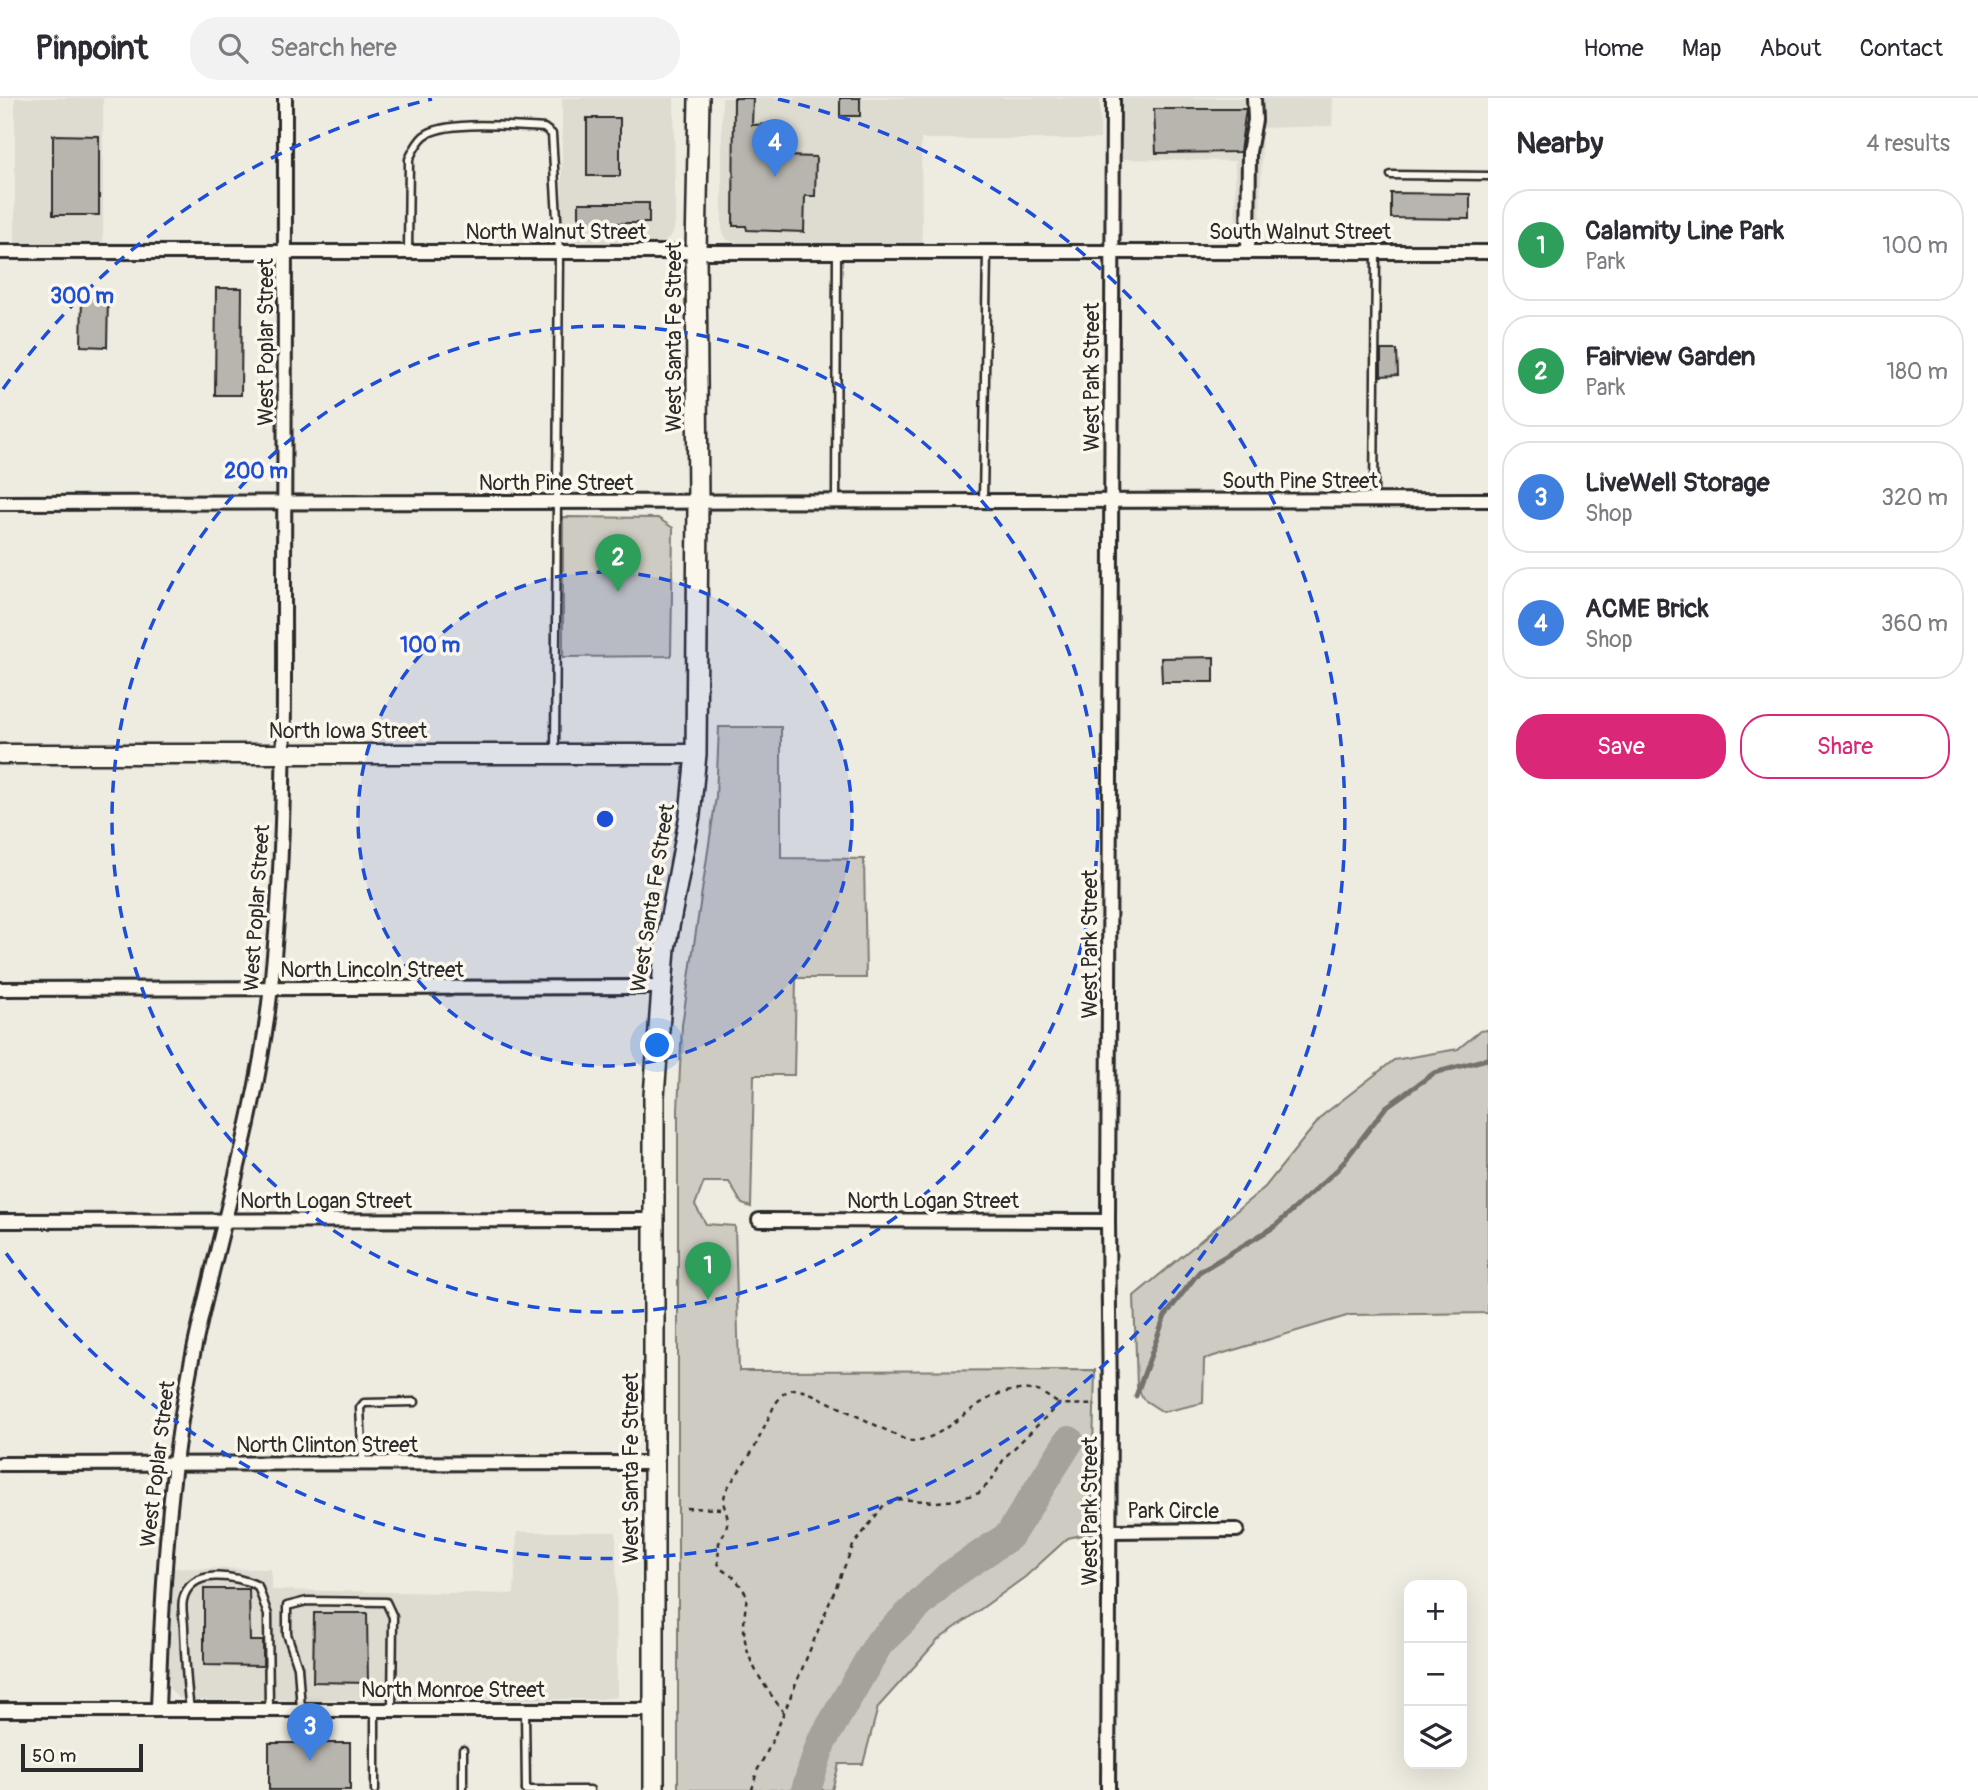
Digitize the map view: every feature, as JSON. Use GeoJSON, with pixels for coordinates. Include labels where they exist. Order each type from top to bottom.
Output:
{"type":"FeatureCollection","features":[{"type":"Feature","properties":{"kind":"main road","name":"West Santa Fe Street"},"geometry":{"type":"LineString","coordinates":[[654,1790],[654,1096],[665,948],[690,816],[696,754],[696,252],[699,98]]}},
{"type":"Feature","properties":{"kind":"street","name":"West Poplar Street"},"geometry":{"type":"LineString","coordinates":[[158,1710],[162,1599],[174,1465],[195,1346],[256,1091],[271,989],[280,896],[284,753],[285,98]]}},
{"type":"Feature","properties":{"kind":"street","name":"West Park Street"},"geometry":{"type":"LineString","coordinates":[[1108,1790],[1113,98]]}},
{"type":"Feature","properties":{"kind":"street"},"geometry":{"type":"LineString","coordinates":[[1248,250],[1249,152],[1255,120],[1254,98]]}},
{"type":"Feature","properties":{"kind":"street","name":"South Walnut Street"},"geometry":{"type":"LineString","coordinates":[[1112,252],[1488,251]]}},
{"type":"Feature","properties":{"kind":"street","name":"North Walnut Street"},"geometry":{"type":"LineString","coordinates":[[0,252],[1112,252]]}},
{"type":"Feature","properties":{"kind":"street","name":"South Pine Street"},"geometry":{"type":"LineString","coordinates":[[1111,501],[1488,500]]}},
{"type":"Feature","properties":{"kind":"street","name":"North Pine Street"},"geometry":{"type":"LineString","coordinates":[[0,503],[1111,501]]}},
{"type":"Feature","properties":{"kind":"street","name":"North Iowa Street"},"geometry":{"type":"LineString","coordinates":[[0,754],[696,754]]}},
{"type":"Feature","properties":{"kind":"street","name":"North Lincoln Street"},"geometry":{"type":"LineString","coordinates":[[0,989],[661,987]]}},
{"type":"Feature","properties":{"kind":"street","name":"North Logan Street"},"geometry":{"type":"LineString","coordinates":[[0,1221],[652,1220]]}},
{"type":"Feature","properties":{"kind":"street","name":"North Logan Street"},"geometry":{"type":"LineString","coordinates":[[759,1220],[1108,1221]]}},
{"type":"Feature","properties":{"kind":"street","name":"North Clinton Street"},"geometry":{"type":"LineString","coordinates":[[0,1464],[653,1463]]}},
{"type":"Feature","properties":{"kind":"street","name":"Park Circle"},"geometry":{"type":"LineString","coordinates":[[1109,1531],[1237,1530]]}},
{"type":"Feature","properties":{"kind":"street","name":"North Monroe Street"},"geometry":{"type":"LineString","coordinates":[[0,1710],[654,1710]]}},
{"type":"Feature","properties":{"kind":"lane"},"geometry":{"type":"LineString","coordinates":[[408,251],[409,159],[415,146],[425,136],[436,130],[461,126],[544,128],[552,134],[559,252],[555,754]]}},
{"type":"Feature","properties":{"kind":"lane"},"geometry":{"type":"LineString","coordinates":[[1391,175],[1488,176]]}},
{"type":"Feature","properties":{"kind":"lane"},"geometry":{"type":"LineString","coordinates":[[1374,500],[1376,251]]}},
{"type":"Feature","properties":{"kind":"lane"},"geometry":{"type":"LineString","coordinates":[[836,502],[837,252]]}},
{"type":"Feature","properties":{"kind":"lane"},"geometry":{"type":"LineString","coordinates":[[983,501],[986,252]]}},
{"type":"Feature","properties":{"kind":"lane"},"geometry":{"type":"LineString","coordinates":[[363,1464],[360,1408],[364,1403],[415,1402]]}},
{"type":"Feature","properties":{"kind":"lane"},"geometry":{"type":"LineString","coordinates":[[190,1710],[186,1682],[183,1600],[190,1586],[212,1576],[242,1578],[258,1586],[268,1615],[269,1710]]}},
{"type":"Feature","properties":{"kind":"lane"},"geometry":{"type":"LineString","coordinates":[[162,1599],[183,1600]]}},
{"type":"Feature","properties":{"kind":"lane"},"geometry":{"type":"LineString","coordinates":[[301,1710],[299,1667],[287,1634],[287,1606],[307,1601],[386,1602],[393,1617],[392,1710]]}},
{"type":"Feature","properties":{"kind":"lane"},"geometry":{"type":"LineString","coordinates":[[375,1710],[375,1790]]}},
{"type":"Feature","properties":{"kind":"lane"},"geometry":{"type":"LineString","coordinates":[[525,1710],[526,1790],[590,1790]]}},
{"type":"Feature","properties":{"kind":"lane"},"geometry":{"type":"LineString","coordinates":[[463,1750],[463,1790]]}},
{"type":"Feature","properties":{"kind":"path"},"geometry":{"type":"LineString","coordinates":[[784,1713],[764,1684],[746,1647],[744,1623],[747,1595],[735,1578],[721,1569],[718,1563],[719,1542],[726,1530],[728,1519],[723,1502],[726,1490],[754,1448],[775,1404],[784,1394],[794,1390],[808,1392],[908,1441],[933,1437],[989,1397],[1008,1390],[1038,1391],[1059,1404],[1096,1405]]}},
{"type":"Feature","properties":{"kind":"path"},"geometry":{"type":"LineString","coordinates":[[752,1790],[757,1770],[784,1713],[853,1546],[884,1505],[899,1499],[936,1502],[956,1500],[979,1493],[991,1481],[1005,1457],[1059,1404]]}},
{"type":"Feature","properties":{"kind":"path"},"geometry":{"type":"LineString","coordinates":[[686,1508],[724,1509]]}},
{"type":"Feature","properties":{"kind":"shaded area"},"geometry":{"type":"Polygon","coordinates":[[[15,98],[103,98],[103,245],[15,245],[15,98]]]}},
{"type":"Feature","properties":{"kind":"shaded area"},"geometry":{"type":"Polygon","coordinates":[[[562,98],[674,98],[675,223],[673,233],[665,242],[562,244],[562,98]]]}},
{"type":"Feature","properties":{"kind":"shaded area"},"geometry":{"type":"Polygon","coordinates":[[[722,98],[1100,98],[1100,139],[921,139],[922,243],[739,243],[727,240],[722,230],[722,98]]]}},
{"type":"Feature","properties":{"kind":"shaded area"},"geometry":{"type":"Polygon","coordinates":[[[1121,98],[1333,98],[1332,126],[1262,128],[1260,242],[1236,242],[1235,161],[1121,159],[1121,98]]]}},
{"type":"Feature","properties":{"kind":"shaded area"},"geometry":{"type":"Polygon","coordinates":[[[563,517],[658,518],[673,528],[671,656],[563,657],[563,517]]]}},
{"type":"Feature","properties":{"kind":"shaded area"},"geometry":{"type":"Polygon","coordinates":[[[719,727],[781,727],[781,858],[864,859],[866,978],[796,978],[794,1075],[754,1075],[751,1207],[742,1204],[729,1182],[704,1182],[695,1205],[706,1224],[735,1226],[739,1371],[1095,1370],[1091,1530],[1096,1532],[1068,1538],[1025,1577],[938,1640],[878,1707],[863,1764],[839,1764],[832,1790],[678,1790],[678,1110],[682,1025],[716,797],[719,727]]]}},
{"type":"Feature","properties":{"kind":"shaded area"},"geometry":{"type":"Polygon","coordinates":[[[1488,1030],[1488,1313],[1350,1315],[1204,1359],[1203,1403],[1163,1412],[1143,1399],[1137,1386],[1134,1296],[1265,1187],[1323,1115],[1394,1060],[1458,1049],[1480,1031],[1488,1030]]]}},
{"type":"Feature","properties":{"kind":"shaded area"},"geometry":{"type":"Polygon","coordinates":[[[517,1532],[616,1532],[617,1697],[185,1700],[177,1697],[169,1688],[167,1674],[172,1568],[271,1569],[271,1590],[514,1594],[517,1532]]]}},
{"type":"Feature","properties":{"kind":"building"},"geometry":{"type":"Polygon","coordinates":[[[734,98],[753,98],[752,125],[773,124],[785,141],[785,156],[816,157],[815,196],[805,196],[804,232],[747,230],[746,226],[733,226],[734,98]]]}},
{"type":"Feature","properties":{"kind":"building"},"geometry":{"type":"Polygon","coordinates":[[[840,98],[860,98],[860,116],[840,116],[840,98]]]}},
{"type":"Feature","properties":{"kind":"building"},"geometry":{"type":"Polygon","coordinates":[[[1154,109],[1246,109],[1240,152],[1156,153],[1154,109]]]}},
{"type":"Feature","properties":{"kind":"building"},"geometry":{"type":"Polygon","coordinates":[[[587,118],[620,118],[620,176],[587,176],[587,118]]]}},
{"type":"Feature","properties":{"kind":"building"},"geometry":{"type":"Polygon","coordinates":[[[53,135],[99,136],[99,215],[53,215],[53,135]]]}},
{"type":"Feature","properties":{"kind":"building"},"geometry":{"type":"Polygon","coordinates":[[[1391,193],[1470,194],[1470,219],[1391,218],[1391,193]]]}},
{"type":"Feature","properties":{"kind":"building"},"geometry":{"type":"Polygon","coordinates":[[[579,203],[649,203],[649,223],[579,223],[579,203]]]}},
{"type":"Feature","properties":{"kind":"building"},"geometry":{"type":"Polygon","coordinates":[[[216,288],[242,288],[241,395],[215,395],[216,288]]]}},
{"type":"Feature","properties":{"kind":"building"},"geometry":{"type":"Polygon","coordinates":[[[82,298],[108,298],[107,347],[81,346],[82,298]]]}},
{"type":"Feature","properties":{"kind":"building"},"geometry":{"type":"Polygon","coordinates":[[[1381,350],[1397,350],[1398,375],[1381,376],[1381,350]]]}},
{"type":"Feature","properties":{"kind":"building"},"geometry":{"type":"Polygon","coordinates":[[[1214,657],[1214,682],[1162,682],[1161,658],[1214,657]]]}},
{"type":"Feature","properties":{"kind":"building"},"geometry":{"type":"Polygon","coordinates":[[[204,1589],[249,1589],[250,1641],[263,1641],[263,1666],[204,1665],[204,1589]]]}},
{"type":"Feature","properties":{"kind":"building"},"geometry":{"type":"Polygon","coordinates":[[[314,1613],[367,1613],[368,1683],[313,1682],[314,1613]]]}},
{"type":"Feature","properties":{"kind":"building"},"geometry":{"type":"Polygon","coordinates":[[[269,1743],[350,1743],[350,1790],[269,1790],[269,1743]]]}},
{"type":"Feature","properties":{"kind":"waterway"},"geometry":{"type":"LineString","coordinates":[[1136,1396],[1165,1316],[1199,1272],[1274,1227],[1339,1168],[1386,1107],[1434,1073],[1487,1059]]}},
{"type":"Feature","properties":{"kind":"waterway"},"geometry":{"type":"LineString","coordinates":[[806,1790],[821,1743],[879,1643],[948,1577],[1009,1536],[1069,1441]]}},
{"type":"Feature","properties":{"kind":"place","name":"ACME Brick"},"geometry":{"type":"Point","coordinates":[775,177]}},
{"type":"Feature","properties":{"kind":"place","name":"Fairview Garden"},"geometry":{"type":"Point","coordinates":[618,592]}},
{"type":"Feature","properties":{"kind":"place","name":"Calamity Line Park"},"geometry":{"type":"Point","coordinates":[708,1300]}},
{"type":"Feature","properties":{"kind":"place","name":"LiveWell Storage"},"geometry":{"type":"Point","coordinates":[310,1761]}}]}
